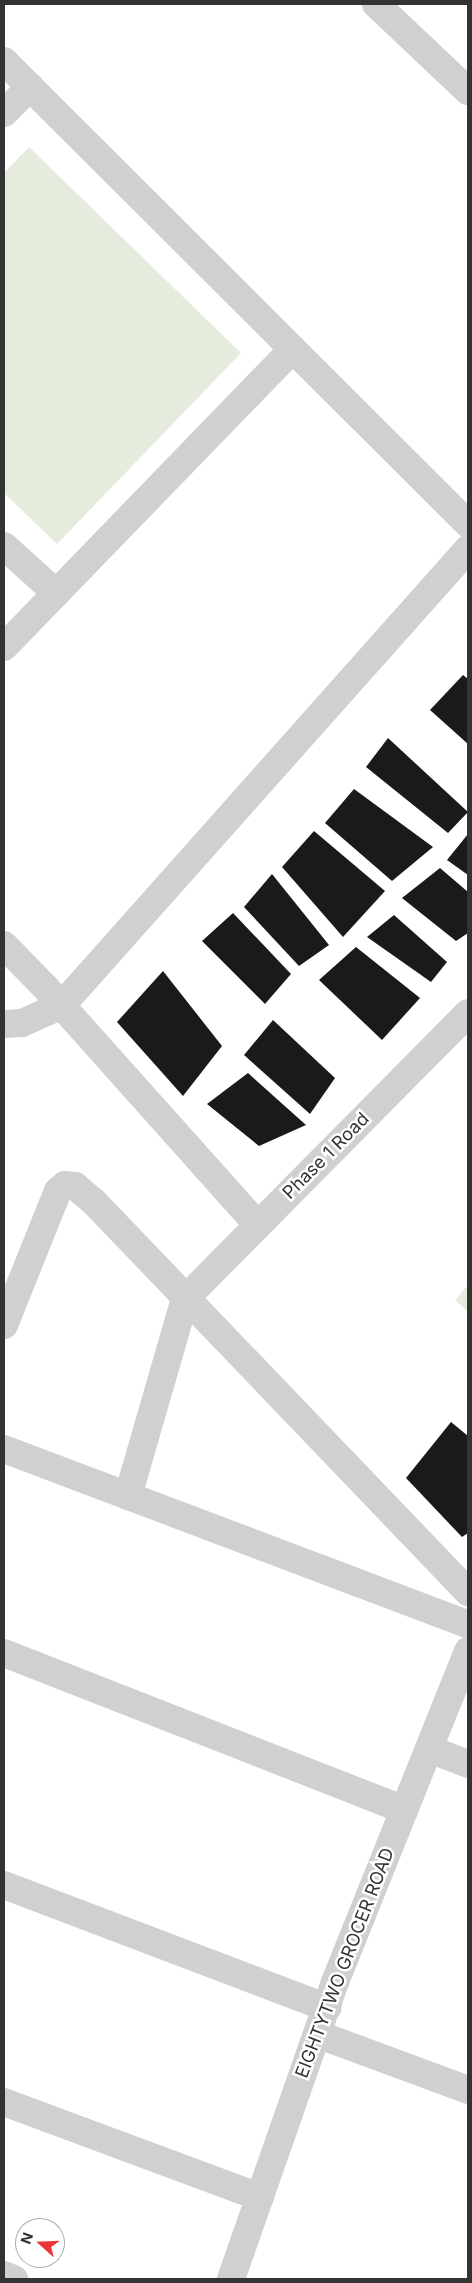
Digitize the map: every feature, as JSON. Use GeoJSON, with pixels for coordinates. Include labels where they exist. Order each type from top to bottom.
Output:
{"type":"FeatureCollection","features":[{"type":"Feature","properties":{"kind":"street"},"geometry":{"type":"LineString","coordinates":[[376,4],[466,85]]}},
{"type":"Feature","properties":{"kind":"street"},"geometry":{"type":"LineString","coordinates":[[4,61],[468,524]]}},
{"type":"Feature","properties":{"kind":"street"},"geometry":{"type":"LineString","coordinates":[[4,113],[30,87]]}},
{"type":"Feature","properties":{"kind":"street"},"geometry":{"type":"LineString","coordinates":[[4,647],[293,350]]}},
{"type":"Feature","properties":{"kind":"street"},"geometry":{"type":"LineString","coordinates":[[4,546],[56,593]]}},
{"type":"Feature","properties":{"kind":"street"},"geometry":{"type":"LineString","coordinates":[[4,1024],[22,1023],[62,1005],[468,549]]}},
{"type":"Feature","properties":{"kind":"street"},"geometry":{"type":"LineString","coordinates":[[4,945],[62,1005],[258,1225]]}},
{"type":"Feature","properties":{"kind":"street","name":"Phase 1 Road"},"geometry":{"type":"LineString","coordinates":[[185,1299],[468,1013]]}},
{"type":"Feature","properties":{"kind":"street"},"geometry":{"type":"LineString","coordinates":[[4,1325],[58,1191],[65,1185],[75,1186],[95,1202],[185,1299],[468,1592]]}},
{"type":"Feature","properties":{"kind":"street"},"geometry":{"type":"LineString","coordinates":[[128,1496],[185,1299]]}},
{"type":"Feature","properties":{"kind":"street"},"geometry":{"type":"LineString","coordinates":[[4,1449],[468,1624]]}},
{"type":"Feature","properties":{"kind":"street","name":"EIGHTYTWO GROCER ROAD"},"geometry":{"type":"LineString","coordinates":[[231,2279],[317,2034],[468,1651]]}},
{"type":"Feature","properties":{"kind":"street"},"geometry":{"type":"LineString","coordinates":[[4,1653],[404,1810]]}},
{"type":"Feature","properties":{"kind":"street"},"geometry":{"type":"LineString","coordinates":[[429,1749],[468,1764]]}},
{"type":"Feature","properties":{"kind":"street"},"geometry":{"type":"LineString","coordinates":[[4,1885],[327,2008]]}},
{"type":"Feature","properties":{"kind":"street"},"geometry":{"type":"LineString","coordinates":[[317,2034],[468,2090]]}},
{"type":"Feature","properties":{"kind":"street"},"geometry":{"type":"LineString","coordinates":[[4,2102],[260,2197]]}},
{"type":"Feature","properties":{"kind":"street"},"geometry":{"type":"LineString","coordinates":[[4,2275],[14,2279]]}},
{"type":"Feature","properties":{"kind":"shaded area"},"geometry":{"type":"Polygon","coordinates":[[[29,147],[241,353],[57,544],[4,493],[4,173],[29,147]]]}},
{"type":"Feature","properties":{"kind":"shaded area"},"geometry":{"type":"Polygon","coordinates":[[[468,1285],[468,1312],[455,1300],[468,1285]]]}},
{"type":"Feature","properties":{"kind":"building"},"geometry":{"type":"Polygon","coordinates":[[[463,675],[468,679],[468,744],[430,710],[463,675]]]}},
{"type":"Feature","properties":{"kind":"building"},"geometry":{"type":"Polygon","coordinates":[[[388,738],[468,812],[448,833],[366,767],[388,738]]]}},
{"type":"Feature","properties":{"kind":"building"},"geometry":{"type":"Polygon","coordinates":[[[354,789],[433,847],[392,881],[325,823],[354,789]]]}},
{"type":"Feature","properties":{"kind":"building"},"geometry":{"type":"Polygon","coordinates":[[[314,831],[385,891],[343,937],[282,867],[314,831]]]}},
{"type":"Feature","properties":{"kind":"building"},"geometry":{"type":"Polygon","coordinates":[[[468,834],[468,875],[447,860],[468,834]]]}},
{"type":"Feature","properties":{"kind":"building"},"geometry":{"type":"Polygon","coordinates":[[[440,868],[468,892],[468,933],[456,941],[402,898],[440,868]]]}},
{"type":"Feature","properties":{"kind":"building"},"geometry":{"type":"Polygon","coordinates":[[[272,874],[329,945],[299,966],[244,907],[272,874]]]}},
{"type":"Feature","properties":{"kind":"building"},"geometry":{"type":"Polygon","coordinates":[[[233,913],[291,974],[265,1004],[202,941],[233,913]]]}},
{"type":"Feature","properties":{"kind":"building"},"geometry":{"type":"Polygon","coordinates":[[[394,915],[447,962],[431,982],[367,937],[394,915]]]}},
{"type":"Feature","properties":{"kind":"building"},"geometry":{"type":"Polygon","coordinates":[[[356,947],[420,998],[382,1040],[319,980],[356,947]]]}},
{"type":"Feature","properties":{"kind":"building"},"geometry":{"type":"Polygon","coordinates":[[[163,971],[222,1046],[183,1096],[117,1022],[163,971]]]}},
{"type":"Feature","properties":{"kind":"building"},"geometry":{"type":"Polygon","coordinates":[[[273,1020],[335,1078],[310,1114],[244,1055],[273,1020]]]}},
{"type":"Feature","properties":{"kind":"building"},"geometry":{"type":"Polygon","coordinates":[[[248,1073],[306,1125],[259,1146],[207,1104],[248,1073]]]}},
{"type":"Feature","properties":{"kind":"building"},"geometry":{"type":"Polygon","coordinates":[[[451,1422],[468,1436],[468,1533],[462,1537],[406,1478],[451,1422]]]}}]}
